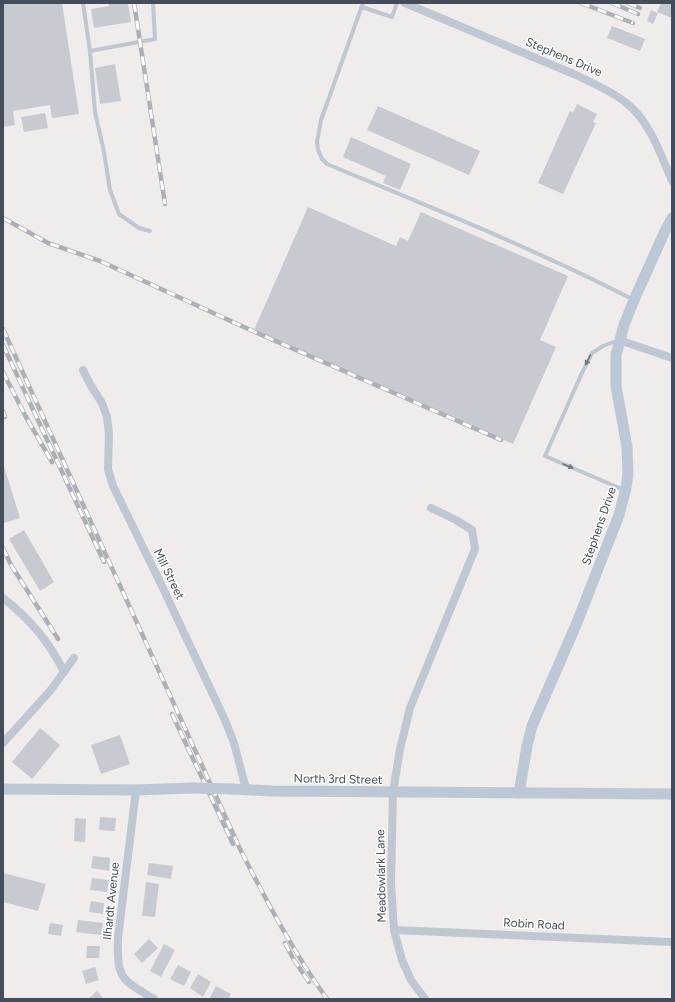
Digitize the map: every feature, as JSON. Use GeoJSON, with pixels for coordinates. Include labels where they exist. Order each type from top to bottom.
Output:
{"type":"FeatureCollection","features":[{"type":"Feature","properties":{"kind":"main road","name":"Stephens Drive"},"geometry":{"type":"LineString","coordinates":[[519,793],[532,726],[576,625],[619,515],[626,491],[628,474],[627,446],[616,386],[615,371],[619,340],[634,300],[672,218]]}},
{"type":"Feature","properties":{"kind":"main road","name":"North 3rd Street"},"geometry":{"type":"LineString","coordinates":[[3,789],[136,790],[232,788],[272,791],[672,794]]}},
{"type":"Feature","properties":{"kind":"street","name":"Stephens Drive"},"geometry":{"type":"LineString","coordinates":[[405,3],[576,75],[603,88],[625,102],[643,121],[650,132],[672,181]]}},
{"type":"Feature","properties":{"kind":"street"},"geometry":{"type":"LineString","coordinates":[[619,340],[672,358]]}},
{"type":"Feature","properties":{"kind":"street","name":"Mill Street"},"geometry":{"type":"LineString","coordinates":[[83,370],[102,403],[107,417],[109,434],[108,469],[113,486],[225,720],[234,743],[246,789]]}},
{"type":"Feature","properties":{"kind":"street","name":"Meadowlark Lane"},"geometry":{"type":"LineString","coordinates":[[425,999],[411,980],[402,960],[394,930],[391,883],[393,792],[400,749],[410,708],[475,549],[472,530],[456,520],[431,508]]}},
{"type":"Feature","properties":{"kind":"street"},"geometry":{"type":"LineString","coordinates":[[3,598],[34,626],[50,648],[64,672]]}},
{"type":"Feature","properties":{"kind":"street"},"geometry":{"type":"LineString","coordinates":[[3,743],[50,691],[74,658]]}},
{"type":"Feature","properties":{"kind":"street","name":"Ilhardt Avenue"},"geometry":{"type":"LineString","coordinates":[[136,790],[118,938],[118,961],[121,974],[125,980],[154,999]]}},
{"type":"Feature","properties":{"kind":"street","name":"Robin Road"},"geometry":{"type":"LineString","coordinates":[[394,930],[672,942]]}},
{"type":"Feature","properties":{"kind":"lane"},"geometry":{"type":"LineString","coordinates":[[83,3],[90,50],[95,112],[104,152],[110,190],[119,214],[139,228],[150,231]]}},
{"type":"Feature","properties":{"kind":"lane"},"geometry":{"type":"LineString","coordinates":[[90,50],[155,39],[152,3]]}},
{"type":"Feature","properties":{"kind":"lane"},"geometry":{"type":"LineString","coordinates":[[397,3],[392,18],[363,5],[321,120],[317,142],[318,150],[322,159],[328,164],[434,208],[604,284],[634,300]]}},
{"type":"Feature","properties":{"kind":"lane"},"geometry":{"type":"LineString","coordinates":[[619,340],[603,346],[592,353],[580,375],[545,456],[626,491]]}},
{"type":"Feature","properties":{"kind":"building"},"geometry":{"type":"Polygon","coordinates":[[[3,3],[62,3],[79,114],[52,118],[50,105],[13,111],[15,125],[3,127],[3,3]]]}},
{"type":"Feature","properties":{"kind":"building"},"geometry":{"type":"Polygon","coordinates":[[[108,3],[128,3],[131,22],[94,28],[91,9],[109,6],[108,3]]]}},
{"type":"Feature","properties":{"kind":"building"},"geometry":{"type":"Polygon","coordinates":[[[661,3],[672,3],[672,18],[657,12],[661,3]]]}},
{"type":"Feature","properties":{"kind":"building"},"geometry":{"type":"Polygon","coordinates":[[[651,10],[658,13],[653,24],[647,21],[651,10]]]}},
{"type":"Feature","properties":{"kind":"building"},"geometry":{"type":"Polygon","coordinates":[[[612,26],[645,39],[640,51],[607,38],[612,26]]]}},
{"type":"Feature","properties":{"kind":"building"},"geometry":{"type":"Polygon","coordinates":[[[115,64],[121,101],[100,104],[95,68],[115,64]]]}},
{"type":"Feature","properties":{"kind":"building"},"geometry":{"type":"Polygon","coordinates":[[[577,104],[597,114],[593,122],[596,123],[563,194],[538,183],[570,111],[573,113],[577,104]]]}},
{"type":"Feature","properties":{"kind":"building"},"geometry":{"type":"Polygon","coordinates":[[[378,106],[480,151],[469,175],[367,130],[378,106]]]}},
{"type":"Feature","properties":{"kind":"building"},"geometry":{"type":"Polygon","coordinates":[[[45,113],[48,128],[24,132],[21,117],[45,113]]]}},
{"type":"Feature","properties":{"kind":"building"},"geometry":{"type":"Polygon","coordinates":[[[351,137],[411,164],[400,190],[383,183],[386,176],[343,157],[351,137]]]}},
{"type":"Feature","properties":{"kind":"building"},"geometry":{"type":"Polygon","coordinates":[[[308,207],[396,246],[400,237],[408,241],[421,212],[568,276],[540,340],[556,347],[513,444],[254,330],[308,207]]]}},
{"type":"Feature","properties":{"kind":"building"},"geometry":{"type":"Polygon","coordinates":[[[3,463],[20,518],[4,523],[3,522],[3,463]]]}},
{"type":"Feature","properties":{"kind":"building"},"geometry":{"type":"Polygon","coordinates":[[[24,530],[54,582],[40,591],[9,539],[24,530]]]}},
{"type":"Feature","properties":{"kind":"building"},"geometry":{"type":"Polygon","coordinates":[[[40,728],[60,745],[32,779],[12,762],[40,728]]]}},
{"type":"Feature","properties":{"kind":"building"},"geometry":{"type":"Polygon","coordinates":[[[120,735],[130,764],[101,774],[91,745],[120,735]]]}},
{"type":"Feature","properties":{"kind":"building"},"geometry":{"type":"Polygon","coordinates":[[[100,817],[116,818],[115,831],[99,830],[100,817]]]}},
{"type":"Feature","properties":{"kind":"building"},"geometry":{"type":"Polygon","coordinates":[[[75,818],[86,819],[85,842],[74,841],[75,818]]]}},
{"type":"Feature","properties":{"kind":"building"},"geometry":{"type":"Polygon","coordinates":[[[93,856],[110,858],[109,871],[91,868],[93,856]]]}},
{"type":"Feature","properties":{"kind":"building"},"geometry":{"type":"Polygon","coordinates":[[[149,863],[173,866],[171,879],[147,875],[149,863]]]}},
{"type":"Feature","properties":{"kind":"building"},"geometry":{"type":"Polygon","coordinates":[[[3,873],[46,884],[38,911],[3,902],[3,873]]]}},
{"type":"Feature","properties":{"kind":"building"},"geometry":{"type":"Polygon","coordinates":[[[92,878],[109,880],[107,892],[90,890],[92,878]]]}},
{"type":"Feature","properties":{"kind":"building"},"geometry":{"type":"Polygon","coordinates":[[[146,882],[159,884],[155,917],[142,916],[146,882]]]}},
{"type":"Feature","properties":{"kind":"building"},"geometry":{"type":"Polygon","coordinates":[[[91,901],[104,903],[103,914],[89,912],[91,901]]]}},
{"type":"Feature","properties":{"kind":"building"},"geometry":{"type":"Polygon","coordinates":[[[78,920],[103,923],[101,935],[76,932],[78,920]]]}},
{"type":"Feature","properties":{"kind":"building"},"geometry":{"type":"Polygon","coordinates":[[[50,923],[63,925],[61,936],[48,934],[50,923]]]}},
{"type":"Feature","properties":{"kind":"building"},"geometry":{"type":"Polygon","coordinates":[[[149,939],[158,948],[142,963],[134,954],[149,939]]]}},
{"type":"Feature","properties":{"kind":"building"},"geometry":{"type":"Polygon","coordinates":[[[164,944],[175,950],[161,977],[150,971],[164,944]]]}},
{"type":"Feature","properties":{"kind":"building"},"geometry":{"type":"Polygon","coordinates":[[[87,946],[100,946],[99,958],[86,958],[87,946]]]}},
{"type":"Feature","properties":{"kind":"building"},"geometry":{"type":"Polygon","coordinates":[[[178,965],[191,972],[184,986],[170,979],[178,965]]]}},
{"type":"Feature","properties":{"kind":"building"},"geometry":{"type":"Polygon","coordinates":[[[95,967],[99,980],[86,984],[82,971],[95,967]]]}},
{"type":"Feature","properties":{"kind":"building"},"geometry":{"type":"Polygon","coordinates":[[[198,974],[211,982],[203,997],[190,988],[198,974]]]}},
{"type":"Feature","properties":{"kind":"building"},"geometry":{"type":"Polygon","coordinates":[[[216,986],[231,994],[228,999],[209,999],[216,986]]]}},
{"type":"Feature","properties":{"kind":"building"},"geometry":{"type":"Polygon","coordinates":[[[97,991],[104,999],[88,999],[97,991]]]}},
{"type":"Feature","properties":{"kind":"railway"},"geometry":{"type":"LineString","coordinates":[[134,3],[165,204]]}},
{"type":"Feature","properties":{"kind":"railway"},"geometry":{"type":"LineString","coordinates":[[581,3],[633,23]]}},
{"type":"Feature","properties":{"kind":"railway"},"geometry":{"type":"LineString","coordinates":[[612,3],[638,14]]}},
{"type":"Feature","properties":{"kind":"railway"},"geometry":{"type":"LineString","coordinates":[[628,3],[640,8]]}},
{"type":"Feature","properties":{"kind":"railway"},"geometry":{"type":"LineString","coordinates":[[3,218],[48,243],[100,261],[246,328],[501,440]]}},
{"type":"Feature","properties":{"kind":"railway"},"geometry":{"type":"LineString","coordinates":[[3,329],[241,851],[281,927],[303,964],[327,999]]}},
{"type":"Feature","properties":{"kind":"railway"},"geometry":{"type":"LineString","coordinates":[[3,345],[104,562]]}},
{"type":"Feature","properties":{"kind":"railway"},"geometry":{"type":"LineString","coordinates":[[3,372],[26,417],[52,462]]}},
{"type":"Feature","properties":{"kind":"railway"},"geometry":{"type":"LineString","coordinates":[[3,411],[5,417]]}},
{"type":"Feature","properties":{"kind":"railway"},"geometry":{"type":"LineString","coordinates":[[3,548],[11,565],[58,639]]}},
{"type":"Feature","properties":{"kind":"railway"},"geometry":{"type":"LineString","coordinates":[[172,714],[233,844]]}},
{"type":"Feature","properties":{"kind":"railway"},"geometry":{"type":"LineString","coordinates":[[285,943],[294,960],[309,982]]}}]}
